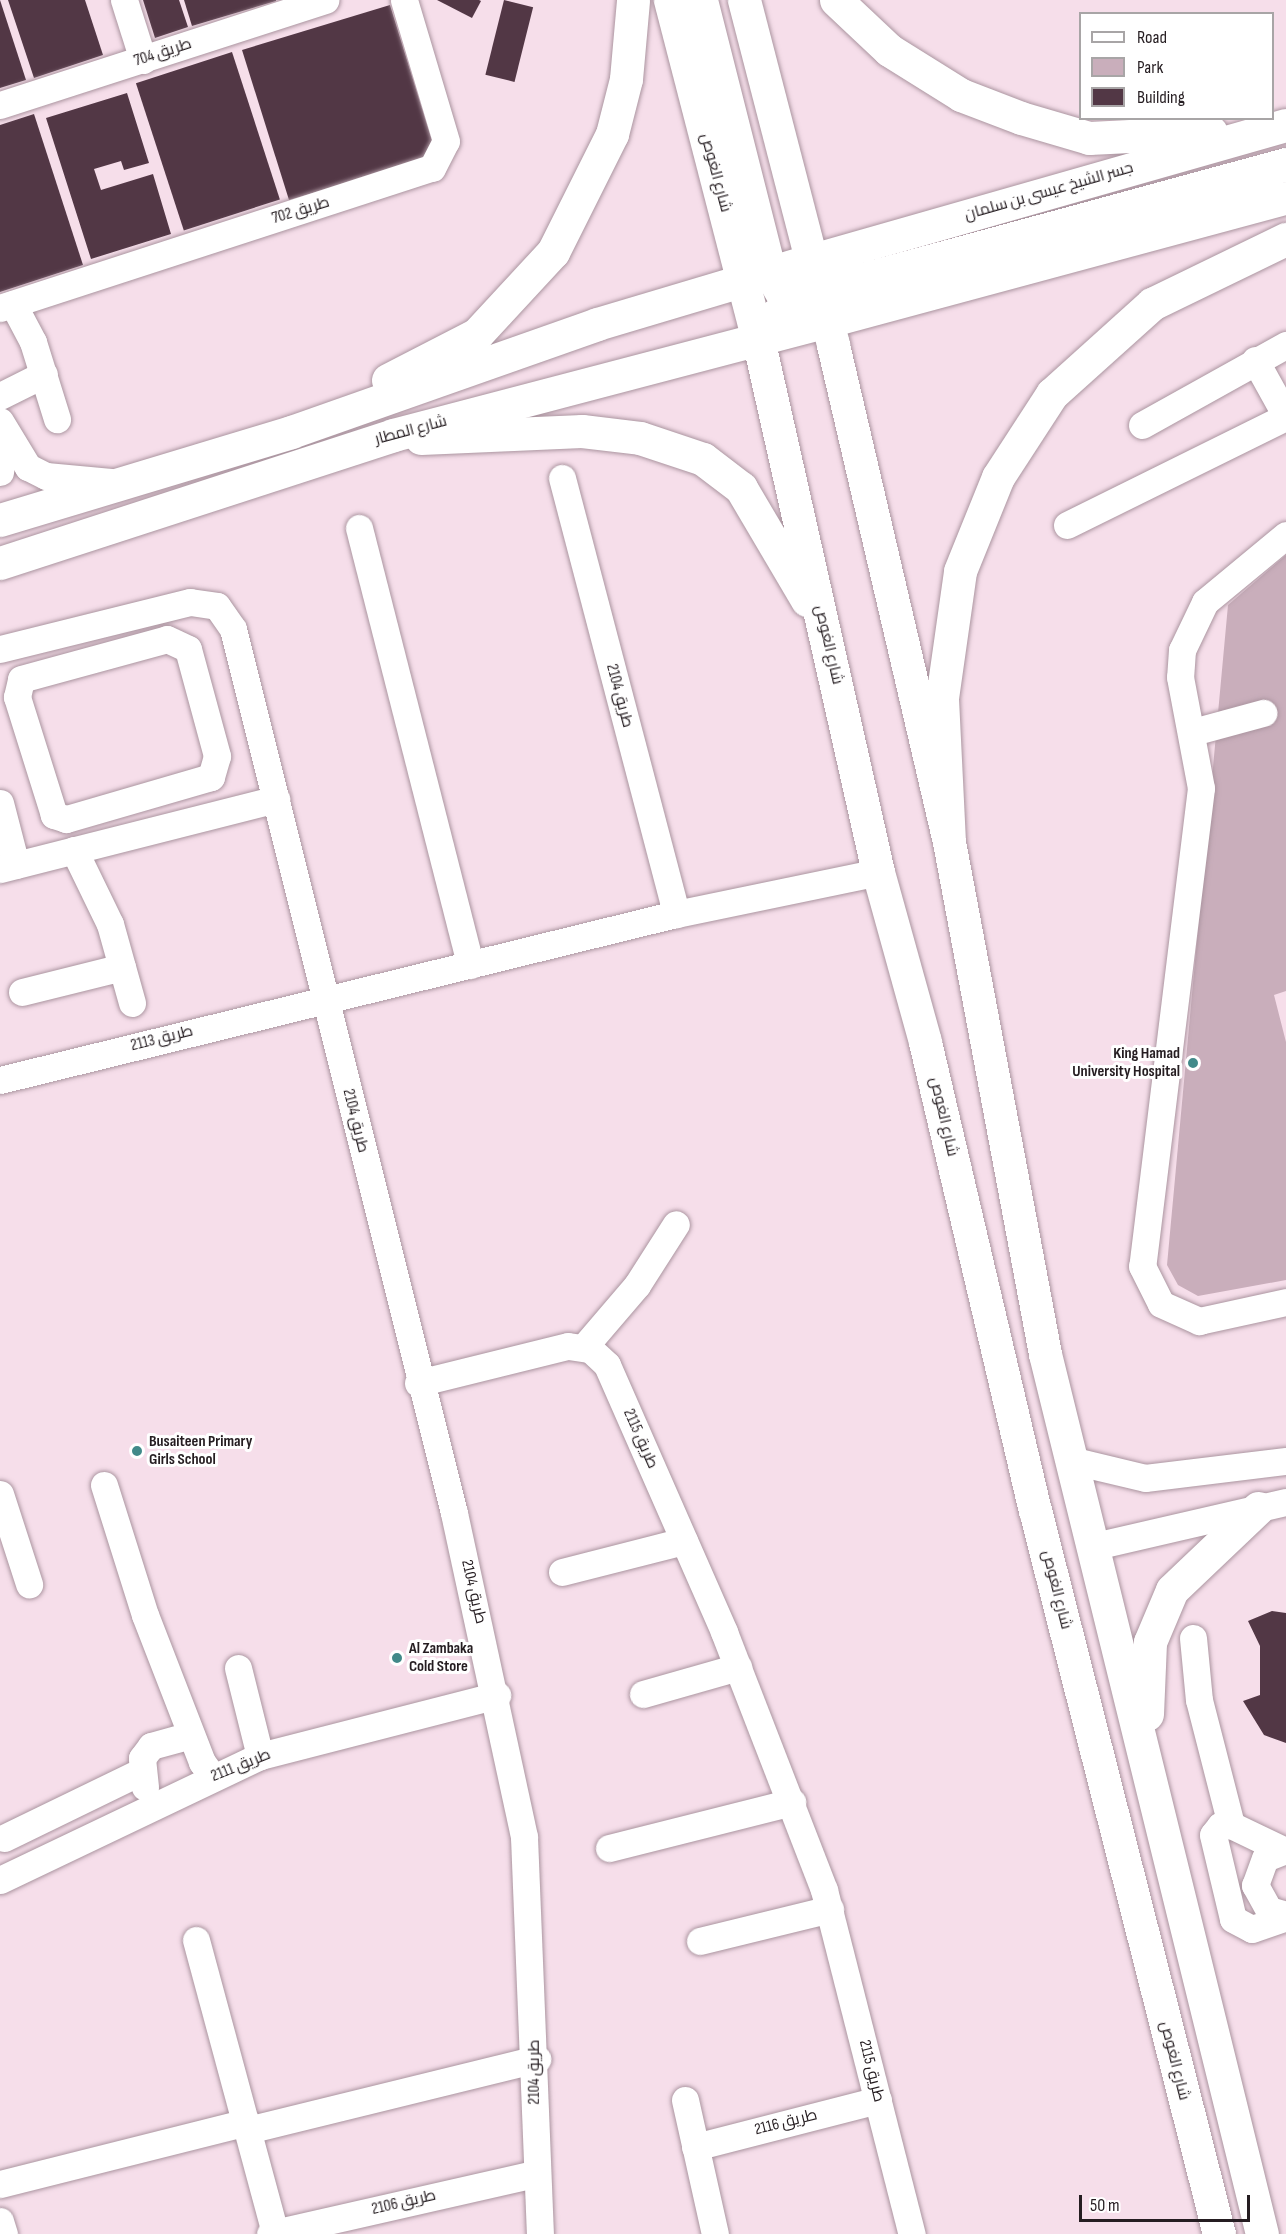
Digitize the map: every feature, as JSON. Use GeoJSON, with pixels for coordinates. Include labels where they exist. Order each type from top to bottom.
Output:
{"type":"FeatureCollection","features":[{"type":"Feature","properties":{"kind":"main road"},"geometry":{"type":"LineString","coordinates":[[291,432],[477,334],[516,298],[553,252],[612,134],[626,79],[633,0]]}},
{"type":"Feature","properties":{"kind":"main road","name":"شارع الغوص"},"geometry":{"type":"LineString","coordinates":[[670,0],[756,277],[759,343],[827,635],[878,872],[925,1042],[1035,1510],[1219,2234]]}},
{"type":"Feature","properties":{"kind":"main road"},"geometry":{"type":"LineString","coordinates":[[701,0],[756,277],[788,304]]}},
{"type":"Feature","properties":{"kind":"main road"},"geometry":{"type":"LineString","coordinates":[[744,0],[820,291],[949,842],[1019,1229],[1070,1460],[1095,1546],[1149,1785],[1262,2234]]}},
{"type":"Feature","properties":{"kind":"main road"},"geometry":{"type":"LineString","coordinates":[[836,0],[890,50],[961,95],[1021,118],[1089,138],[1276,128]]}},
{"type":"Feature","properties":{"kind":"main road","name":"جسر الشيخ عيسى بن سلمان"},"geometry":{"type":"LineString","coordinates":[[820,291],[1276,128]]}},
{"type":"Feature","properties":{"kind":"main road"},"geometry":{"type":"LineString","coordinates":[[759,343],[788,304],[820,291],[1286,164]]}},
{"type":"Feature","properties":{"kind":"main road"},"geometry":{"type":"LineString","coordinates":[[0,520],[291,432],[597,324],[756,277],[820,291],[1286,196]]}},
{"type":"Feature","properties":{"kind":"main road"},"geometry":{"type":"LineString","coordinates":[[949,842],[942,698],[960,571],[998,477],[1052,394],[1152,304],[1286,239]]}},
{"type":"Feature","properties":{"kind":"main road","name":"شارع المطار"},"geometry":{"type":"LineString","coordinates":[[0,563],[393,435],[759,343],[820,291]]}},
{"type":"Feature","properties":{"kind":"main road"},"geometry":{"type":"LineString","coordinates":[[393,435],[451,441],[582,431],[640,438],[703,459],[741,488],[827,635]]}},
{"type":"Feature","properties":{"kind":"main road"},"geometry":{"type":"LineString","coordinates":[[925,1042],[948,1087],[1058,1509],[1072,1530],[1095,1546]]}},
{"type":"Feature","properties":{"kind":"main road"},"geometry":{"type":"LineString","coordinates":[[1149,1785],[1150,1641],[1172,1590],[1272,1505]]}},
{"type":"Feature","properties":{"kind":"street"},"geometry":{"type":"LineString","coordinates":[[124,0],[143,60]]}},
{"type":"Feature","properties":{"kind":"street","name":"طريق 704"},"geometry":{"type":"LineString","coordinates":[[0,105],[325,0]]}},
{"type":"Feature","properties":{"kind":"street","name":"طريق 702"},"geometry":{"type":"LineString","coordinates":[[7,306],[432,168],[446,141],[404,0]]}},
{"type":"Feature","properties":{"kind":"street"},"geometry":{"type":"LineString","coordinates":[[7,306],[44,374],[57,419]]}},
{"type":"Feature","properties":{"kind":"street"},"geometry":{"type":"LineString","coordinates":[[1142,425],[1255,360],[1286,345]]}},
{"type":"Feature","properties":{"kind":"street"},"geometry":{"type":"LineString","coordinates":[[1067,525],[1286,417],[1255,360]]}},
{"type":"Feature","properties":{"kind":"street"},"geometry":{"type":"LineString","coordinates":[[0,396],[44,374]]}},
{"type":"Feature","properties":{"kind":"street"},"geometry":{"type":"LineString","coordinates":[[0,472],[2,429]]}},
{"type":"Feature","properties":{"kind":"street"},"geometry":{"type":"LineString","coordinates":[[2,429],[28,467],[46,476],[123,482]]}},
{"type":"Feature","properties":{"kind":"street","name":"طريق 2104"},"geometry":{"type":"LineString","coordinates":[[562,478],[676,914]]}},
{"type":"Feature","properties":{"kind":"street"},"geometry":{"type":"LineString","coordinates":[[359,528],[470,965]]}},
{"type":"Feature","properties":{"kind":"street"},"geometry":{"type":"LineString","coordinates":[[1286,535],[1205,602],[1190,624],[1180,677],[1193,732],[1201,788],[1142,1266],[1161,1304],[1199,1321],[1286,1302]]}},
{"type":"Feature","properties":{"kind":"street","name":"طريق 2104"},"geometry":{"type":"LineString","coordinates":[[91,626],[190,602],[218,606],[233,629],[497,1695],[524,1837],[537,2059],[534,2174],[540,2234]]}},
{"type":"Feature","properties":{"kind":"street"},"geometry":{"type":"LineString","coordinates":[[0,649],[91,626],[99,656]]}},
{"type":"Feature","properties":{"kind":"street"},"geometry":{"type":"LineString","coordinates":[[173,639],[190,654],[217,756],[215,771],[197,785],[66,819],[54,814],[17,697],[26,675],[99,656],[173,639]]}},
{"type":"Feature","properties":{"kind":"street"},"geometry":{"type":"LineString","coordinates":[[1193,732],[1263,713]]}},
{"type":"Feature","properties":{"kind":"street"},"geometry":{"type":"LineString","coordinates":[[0,803],[8,867],[276,799]]}},
{"type":"Feature","properties":{"kind":"street"},"geometry":{"type":"LineString","coordinates":[[137,801],[144,831]]}},
{"type":"Feature","properties":{"kind":"street"},"geometry":{"type":"LineString","coordinates":[[74,850],[106,914],[132,1003]]}},
{"type":"Feature","properties":{"kind":"street"},"geometry":{"type":"LineString","coordinates":[[324,999],[676,914],[878,872]]}},
{"type":"Feature","properties":{"kind":"street"},"geometry":{"type":"LineString","coordinates":[[22,992],[122,967]]}},
{"type":"Feature","properties":{"kind":"street","name":"طريق 2113"},"geometry":{"type":"LineString","coordinates":[[0,1080],[324,999]]}},
{"type":"Feature","properties":{"kind":"street"},"geometry":{"type":"LineString","coordinates":[[418,1383],[584,1347],[637,1285],[676,1224]]}},
{"type":"Feature","properties":{"kind":"street","name":"طريق 2115"},"geometry":{"type":"LineString","coordinates":[[584,1347],[607,1365],[738,1667],[792,1803],[830,1909],[912,2234]]}},
{"type":"Feature","properties":{"kind":"street"},"geometry":{"type":"LineString","coordinates":[[1070,1460],[1145,1478],[1286,1461]]}},
{"type":"Feature","properties":{"kind":"street"},"geometry":{"type":"LineString","coordinates":[[104,1485],[145,1615],[191,1735],[213,1777]]}},
{"type":"Feature","properties":{"kind":"street"},"geometry":{"type":"LineString","coordinates":[[0,1494],[29,1584]]}},
{"type":"Feature","properties":{"kind":"street"},"geometry":{"type":"LineString","coordinates":[[1095,1546],[1272,1505]]}},
{"type":"Feature","properties":{"kind":"street"},"geometry":{"type":"LineString","coordinates":[[562,1572],[684,1541]]}},
{"type":"Feature","properties":{"kind":"street"},"geometry":{"type":"LineString","coordinates":[[1192,1638],[1199,1700],[1232,1825]]}},
{"type":"Feature","properties":{"kind":"street"},"geometry":{"type":"LineString","coordinates":[[643,1694],[738,1667]]}},
{"type":"Feature","properties":{"kind":"street"},"geometry":{"type":"LineString","coordinates":[[238,1668],[260,1756]]}},
{"type":"Feature","properties":{"kind":"street","name":"طريق 2111"},"geometry":{"type":"LineString","coordinates":[[9,1875],[260,1756],[497,1695]]}},
{"type":"Feature","properties":{"kind":"street"},"geometry":{"type":"LineString","coordinates":[[149,1810],[142,1758],[151,1746],[191,1735]]}},
{"type":"Feature","properties":{"kind":"street"},"geometry":{"type":"LineString","coordinates":[[9,1875],[2,1833],[142,1771]]}},
{"type":"Feature","properties":{"kind":"street"},"geometry":{"type":"LineString","coordinates":[[609,1848],[792,1803]]}},
{"type":"Feature","properties":{"kind":"street"},"geometry":{"type":"LineString","coordinates":[[1285,1850],[1232,1825],[1220,1826],[1213,1835],[1233,1919],[1252,1929],[1286,1916]]}},
{"type":"Feature","properties":{"kind":"street"},"geometry":{"type":"LineString","coordinates":[[1285,1850],[1265,1858],[1255,1885],[1262,1904],[1286,1916]]}},
{"type":"Feature","properties":{"kind":"street"},"geometry":{"type":"LineString","coordinates":[[700,1941],[830,1909]]}},
{"type":"Feature","properties":{"kind":"street","name":"طريق 2106"},"geometry":{"type":"LineString","coordinates":[[196,1941],[247,2126],[273,2233],[534,2174]]}},
{"type":"Feature","properties":{"kind":"street"},"geometry":{"type":"LineString","coordinates":[[0,2184],[537,2059]]}},
{"type":"Feature","properties":{"kind":"street"},"geometry":{"type":"LineString","coordinates":[[685,2100],[715,2234]]}},
{"type":"Feature","properties":{"kind":"street","name":"طريق 2116"},"geometry":{"type":"LineString","coordinates":[[695,2147],[878,2100]]}},
{"type":"Feature","properties":{"kind":"street"},"geometry":{"type":"LineString","coordinates":[[0,2221],[4,2234]]}},
{"type":"Feature","properties":{"kind":"green space"},"geometry":{"type":"Polygon","coordinates":[[[1286,555],[1286,991],[1274,995],[1286,1042],[1286,1280],[1198,1296],[1178,1285],[1167,1265],[1228,605],[1286,555]]]}},
{"type":"Feature","properties":{"kind":"building"},"geometry":{"type":"Polygon","coordinates":[[[0,0],[26,80],[0,88],[0,0]]]}},
{"type":"Feature","properties":{"kind":"building"},"geometry":{"type":"Polygon","coordinates":[[[8,0],[85,0],[103,55],[34,78],[8,0]]]}},
{"type":"Feature","properties":{"kind":"building"},"geometry":{"type":"Polygon","coordinates":[[[143,0],[179,0],[188,27],[155,38],[143,0]]]}},
{"type":"Feature","properties":{"kind":"building"},"geometry":{"type":"Polygon","coordinates":[[[184,0],[276,0],[276,1],[192,26],[184,0]]]}},
{"type":"Feature","properties":{"kind":"building"},"geometry":{"type":"Polygon","coordinates":[[[437,0],[479,0],[481,1],[472,18],[437,0]]]}},
{"type":"Feature","properties":{"kind":"building"},"geometry":{"type":"Polygon","coordinates":[[[504,0],[533,7],[514,82],[485,75],[504,0]]]}},
{"type":"Feature","properties":{"kind":"building"},"geometry":{"type":"Polygon","coordinates":[[[390,5],[432,141],[422,161],[289,200],[242,50],[390,5]]]}},
{"type":"Feature","properties":{"kind":"building"},"geometry":{"type":"Polygon","coordinates":[[[232,52],[280,199],[184,231],[136,83],[232,52]]]}},
{"type":"Feature","properties":{"kind":"building"},"geometry":{"type":"Polygon","coordinates":[[[127,93],[149,163],[124,170],[121,161],[94,169],[101,190],[153,174],[171,234],[91,259],[46,118],[127,93]]]}},
{"type":"Feature","properties":{"kind":"building"},"geometry":{"type":"Polygon","coordinates":[[[34,114],[83,265],[0,292],[0,125],[34,114]]]}},
{"type":"Feature","properties":{"kind":"building"},"geometry":{"type":"Polygon","coordinates":[[[1272,1611],[1286,1613],[1286,1743],[1264,1735],[1243,1701],[1260,1695],[1260,1646],[1248,1621],[1272,1611]]]}},
{"type":"Feature","properties":{"kind":"place","name":"King Hamad University Hospital"},"geometry":{"type":"Point","coordinates":[1193,1063]}},
{"type":"Feature","properties":{"kind":"place","name":"Busaiteen Primary Girls School"},"geometry":{"type":"Point","coordinates":[137,1451]}},
{"type":"Feature","properties":{"kind":"place","name":"Al Zambaka Cold Store"},"geometry":{"type":"Point","coordinates":[397,1658]}}]}
